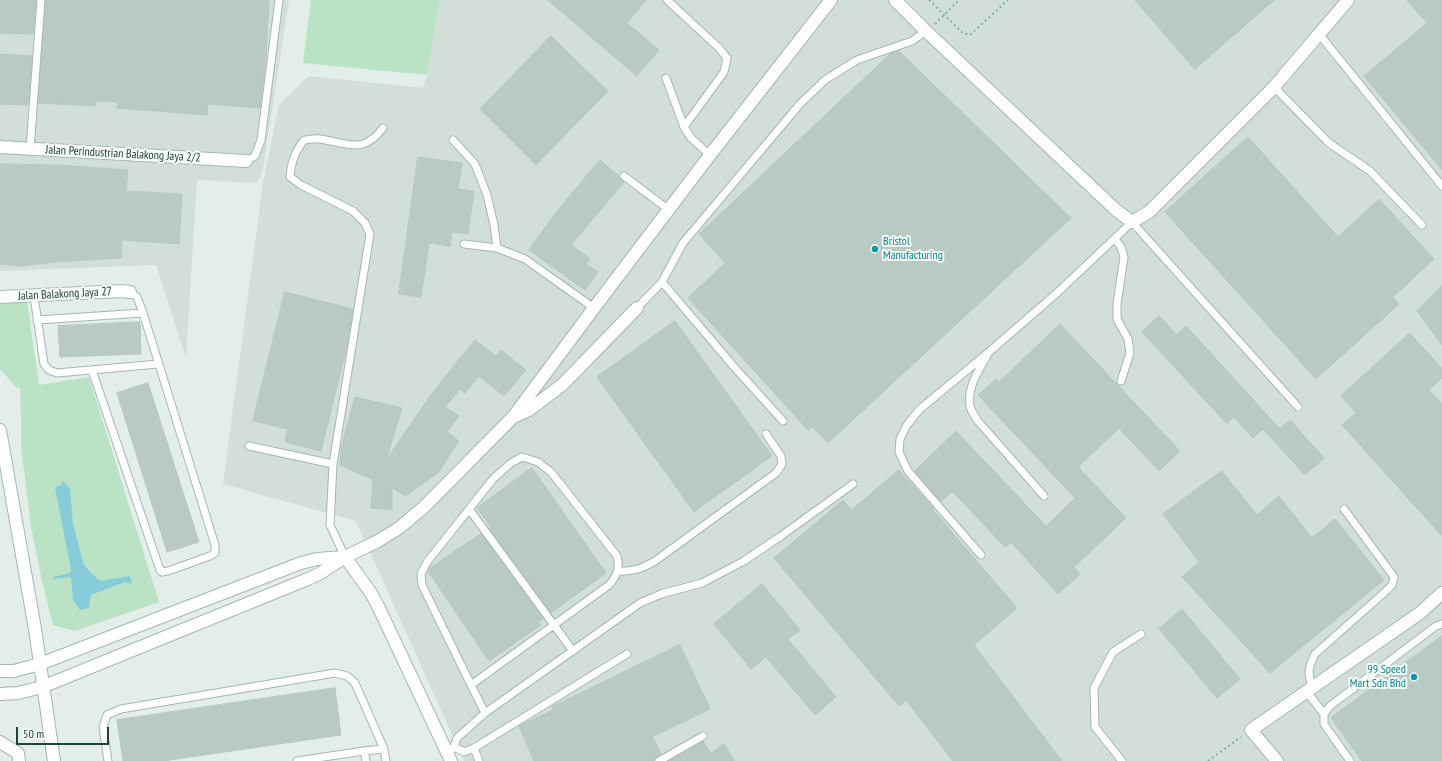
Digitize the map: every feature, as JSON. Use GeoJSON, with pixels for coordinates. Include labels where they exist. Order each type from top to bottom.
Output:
{"type":"FeatureCollection","features":[{"type":"Feature","properties":{"kind":"street"},"geometry":{"type":"LineString","coordinates":[[0,694],[18,693],[42,686],[308,579],[399,528],[424,507],[513,417],[710,155],[831,0]]}},
{"type":"Feature","properties":{"kind":"street"},"geometry":{"type":"LineString","coordinates":[[895,0],[1116,210],[1132,222],[1149,212],[1274,87],[1348,0]]}},
{"type":"Feature","properties":{"kind":"street","name":"Jalan Perindustrian Balakong Jaya 2/2"},"geometry":{"type":"LineString","coordinates":[[0,147],[246,161]]}},
{"type":"Feature","properties":{"kind":"street","name":"Jalan Balakong Jaya 27"},"geometry":{"type":"LineString","coordinates":[[0,297],[122,291],[130,292]]}},
{"type":"Feature","properties":{"kind":"street"},"geometry":{"type":"LineString","coordinates":[[513,417],[529,410],[563,384],[637,308]]}},
{"type":"Feature","properties":{"kind":"street"},"geometry":{"type":"LineString","coordinates":[[0,430],[35,629],[54,761]]}},
{"type":"Feature","properties":{"kind":"street"},"geometry":{"type":"LineString","coordinates":[[0,671],[14,670],[40,664],[301,563],[317,559],[346,557]]}},
{"type":"Feature","properties":{"kind":"street"},"geometry":{"type":"LineString","coordinates":[[346,557],[379,608],[451,754]]}},
{"type":"Feature","properties":{"kind":"street"},"geometry":{"type":"LineString","coordinates":[[1277,761],[1251,730],[1420,613],[1442,593]]}},
{"type":"Feature","properties":{"kind":"street"},"geometry":{"type":"LineString","coordinates":[[0,742],[18,757]]}},
{"type":"Feature","properties":{"kind":"lane"},"geometry":{"type":"LineString","coordinates":[[30,149],[41,0]]}},
{"type":"Feature","properties":{"kind":"lane"},"geometry":{"type":"LineString","coordinates":[[246,161],[255,156],[261,140],[279,0]]}},
{"type":"Feature","properties":{"kind":"lane"},"geometry":{"type":"LineString","coordinates":[[667,0],[719,48],[727,58],[724,72],[684,127]]}},
{"type":"Feature","properties":{"kind":"lane"},"geometry":{"type":"LineString","coordinates":[[637,308],[662,282],[683,242],[800,104],[825,80],[857,60],[912,41],[926,31]]}},
{"type":"Feature","properties":{"kind":"lane"},"geometry":{"type":"LineString","coordinates":[[1319,34],[1442,186]]}},
{"type":"Feature","properties":{"kind":"lane"},"geometry":{"type":"LineString","coordinates":[[666,78],[684,127],[691,138],[710,155]]}},
{"type":"Feature","properties":{"kind":"lane"},"geometry":{"type":"LineString","coordinates":[[1274,87],[1329,143],[1370,171],[1422,225]]}},
{"type":"Feature","properties":{"kind":"lane"},"geometry":{"type":"LineString","coordinates":[[346,557],[330,525],[333,464],[370,234],[365,223],[353,211],[301,186],[290,177],[291,166],[296,152],[304,140],[318,139],[346,145],[360,145],[373,140],[383,128]]}},
{"type":"Feature","properties":{"kind":"lane"},"geometry":{"type":"LineString","coordinates":[[453,140],[475,164],[487,195],[494,225],[497,248]]}},
{"type":"Feature","properties":{"kind":"lane"},"geometry":{"type":"LineString","coordinates":[[624,176],[669,210]]}},
{"type":"Feature","properties":{"kind":"lane"},"geometry":{"type":"LineString","coordinates":[[981,555],[908,471],[899,452],[900,439],[907,425],[920,409],[1058,292],[1132,222],[1298,408]]}},
{"type":"Feature","properties":{"kind":"lane"},"geometry":{"type":"LineString","coordinates":[[1115,239],[1121,247],[1124,257],[1116,304],[1117,319],[1128,339],[1130,353],[1121,381]]}},
{"type":"Feature","properties":{"kind":"lane"},"geometry":{"type":"LineString","coordinates":[[464,244],[497,248],[525,260],[594,308]]}},
{"type":"Feature","properties":{"kind":"lane"},"geometry":{"type":"LineString","coordinates":[[662,282],[783,421]]}},
{"type":"Feature","properties":{"kind":"lane"},"geometry":{"type":"LineString","coordinates":[[92,370],[160,570],[162,572],[168,571],[210,556],[215,552],[215,545],[143,313],[137,298],[130,292]]}},
{"type":"Feature","properties":{"kind":"lane"},"geometry":{"type":"LineString","coordinates":[[34,296],[44,364],[48,370],[57,373],[158,364]]}},
{"type":"Feature","properties":{"kind":"lane"},"geometry":{"type":"LineString","coordinates":[[38,320],[143,313]]}},
{"type":"Feature","properties":{"kind":"lane"},"geometry":{"type":"LineString","coordinates":[[989,352],[975,377],[970,393],[971,407],[978,420],[1044,496]]}},
{"type":"Feature","properties":{"kind":"lane"},"geometry":{"type":"LineString","coordinates":[[618,571],[628,572],[641,569],[656,561],[776,473],[782,464],[782,456],[766,434]]}},
{"type":"Feature","properties":{"kind":"lane"},"geometry":{"type":"LineString","coordinates":[[249,446],[333,464]]}},
{"type":"Feature","properties":{"kind":"lane"},"geometry":{"type":"LineString","coordinates":[[471,685],[608,584],[614,579],[618,571],[619,562],[616,556],[550,472],[538,462],[522,457],[510,463],[493,480],[427,562],[421,574],[422,585],[471,685],[485,713]]}},
{"type":"Feature","properties":{"kind":"lane"},"geometry":{"type":"LineString","coordinates":[[628,654],[474,748],[464,752],[451,754],[456,738],[485,713],[640,603],[661,594],[702,583],[744,561],[853,484]]}},
{"type":"Feature","properties":{"kind":"lane"},"geometry":{"type":"LineString","coordinates":[[470,508],[573,651]]}},
{"type":"Feature","properties":{"kind":"lane"},"geometry":{"type":"LineString","coordinates":[[1344,509],[1394,577],[1392,585],[1315,654],[1309,666],[1310,690],[1324,714],[1324,724],[1350,761]]}},
{"type":"Feature","properties":{"kind":"lane"},"geometry":{"type":"LineString","coordinates":[[1324,714],[1330,706],[1436,626],[1442,624]]}},
{"type":"Feature","properties":{"kind":"lane"},"geometry":{"type":"LineString","coordinates":[[1122,761],[1095,727],[1094,688],[1113,652],[1141,634]]}},
{"type":"Feature","properties":{"kind":"lane"},"geometry":{"type":"LineString","coordinates":[[108,761],[103,727],[107,715],[121,709],[335,673],[347,676],[355,683],[384,749],[386,761]]}},
{"type":"Feature","properties":{"kind":"lane"},"geometry":{"type":"LineString","coordinates":[[659,761],[703,736]]}},
{"type":"Feature","properties":{"kind":"lane"},"geometry":{"type":"LineString","coordinates":[[474,748],[479,761]]}},
{"type":"Feature","properties":{"kind":"lane"},"geometry":{"type":"LineString","coordinates":[[297,761],[384,749]]}},
{"type":"Feature","properties":{"kind":"lane"},"geometry":{"type":"LineString","coordinates":[[364,751],[366,761]]}},
{"type":"Feature","properties":{"kind":"path"},"geometry":{"type":"LineString","coordinates":[[929,0],[963,33],[970,35],[1008,0]]}},
{"type":"Feature","properties":{"kind":"path"},"geometry":{"type":"LineString","coordinates":[[944,15],[959,0]]}},
{"type":"Feature","properties":{"kind":"path"},"geometry":{"type":"LineString","coordinates":[[1208,761],[1251,730]]}},
{"type":"Feature","properties":{"kind":"shaded area"},"geometry":{"type":"Polygon","coordinates":[[[0,0],[289,0],[263,169],[257,183],[197,180],[186,358],[156,265],[0,271],[0,0]]]}},
{"type":"Feature","properties":{"kind":"shaded area"},"geometry":{"type":"Polygon","coordinates":[[[440,0],[1442,0],[1442,761],[464,761],[356,521],[223,484],[263,183],[279,105],[309,76],[423,88],[427,75],[440,0]]]}},
{"type":"Feature","properties":{"kind":"green space"},"geometry":{"type":"Polygon","coordinates":[[[311,0],[440,0],[427,75],[303,63],[311,0]]]}},
{"type":"Feature","properties":{"kind":"green space"},"geometry":{"type":"Polygon","coordinates":[[[27,301],[39,385],[89,377],[159,602],[75,631],[53,625],[31,526],[21,447],[20,388],[16,387],[0,369],[0,304],[27,301]]]}},
{"type":"Feature","properties":{"kind":"water"},"geometry":{"type":"Polygon","coordinates":[[[63,481],[70,489],[73,524],[84,565],[101,581],[130,576],[132,584],[125,582],[91,595],[89,608],[80,610],[73,600],[71,577],[53,579],[53,577],[70,573],[71,570],[55,487],[61,485],[63,481]]]}},
{"type":"Feature","properties":{"kind":"building"},"geometry":{"type":"Polygon","coordinates":[[[0,0],[36,0],[33,34],[0,33],[0,0]]]}},
{"type":"Feature","properties":{"kind":"building"},"geometry":{"type":"Polygon","coordinates":[[[46,0],[269,0],[266,57],[260,108],[208,104],[207,115],[117,108],[118,102],[95,101],[95,106],[38,103],[46,0]]]}},
{"type":"Feature","properties":{"kind":"building"},"geometry":{"type":"Polygon","coordinates":[[[548,0],[646,0],[627,23],[659,50],[637,76],[548,0]]]}},
{"type":"Feature","properties":{"kind":"building"},"geometry":{"type":"Polygon","coordinates":[[[1135,0],[1274,0],[1195,69],[1135,0]]]}},
{"type":"Feature","properties":{"kind":"building"},"geometry":{"type":"Polygon","coordinates":[[[1407,0],[1442,0],[1442,170],[1364,76],[1427,23],[1407,0]]]}},
{"type":"Feature","properties":{"kind":"building"},"geometry":{"type":"Polygon","coordinates":[[[551,36],[608,91],[536,165],[480,109],[551,36]]]}},
{"type":"Feature","properties":{"kind":"building","name":"Bristol Manufacturing"},"geometry":{"type":"Polygon","coordinates":[[[899,51],[1071,218],[828,443],[813,427],[808,430],[688,298],[725,263],[699,234],[890,54],[899,51]]]}},
{"type":"Feature","properties":{"kind":"building"},"geometry":{"type":"Polygon","coordinates":[[[0,54],[32,56],[27,105],[0,104],[0,54]]]}},
{"type":"Feature","properties":{"kind":"building"},"geometry":{"type":"Polygon","coordinates":[[[1248,137],[1338,237],[1379,199],[1434,259],[1393,297],[1399,304],[1316,379],[1165,212],[1248,137]]]}},
{"type":"Feature","properties":{"kind":"building"},"geometry":{"type":"Polygon","coordinates":[[[418,157],[462,163],[458,189],[474,191],[468,234],[452,232],[450,246],[429,243],[421,297],[399,294],[418,157]]]}},
{"type":"Feature","properties":{"kind":"building"},"geometry":{"type":"Polygon","coordinates":[[[600,160],[624,182],[571,245],[590,259],[586,264],[598,272],[585,290],[529,250],[554,215],[600,160]]]}},
{"type":"Feature","properties":{"kind":"building"},"geometry":{"type":"Polygon","coordinates":[[[0,164],[58,165],[128,170],[126,191],[182,194],[179,244],[122,240],[121,258],[54,262],[21,266],[0,264],[0,164]]]}},
{"type":"Feature","properties":{"kind":"building"},"geometry":{"type":"Polygon","coordinates":[[[1442,286],[1442,345],[1417,311],[1442,286]]]}},
{"type":"Feature","properties":{"kind":"building"},"geometry":{"type":"Polygon","coordinates":[[[285,292],[353,309],[346,350],[321,451],[285,442],[288,429],[253,421],[285,292]]]}},
{"type":"Feature","properties":{"kind":"building"},"geometry":{"type":"Polygon","coordinates":[[[1159,316],[1177,335],[1186,326],[1280,429],[1290,420],[1324,458],[1305,475],[1263,429],[1253,438],[1234,417],[1227,424],[1142,332],[1159,316]]]}},
{"type":"Feature","properties":{"kind":"building"},"geometry":{"type":"Polygon","coordinates":[[[675,321],[772,456],[694,512],[597,377],[675,321]]]}},
{"type":"Feature","properties":{"kind":"building"},"geometry":{"type":"Polygon","coordinates":[[[140,322],[141,354],[60,357],[58,326],[140,322]]]}},
{"type":"Feature","properties":{"kind":"building"},"geometry":{"type":"Polygon","coordinates":[[[1060,324],[1180,451],[1159,471],[1119,428],[1078,467],[1126,518],[1074,567],[1080,574],[1058,594],[1011,542],[1005,547],[952,491],[941,502],[915,471],[956,431],[1046,526],[1075,498],[978,395],[996,379],[999,382],[1060,324]]]}},
{"type":"Feature","properties":{"kind":"building"},"geometry":{"type":"Polygon","coordinates":[[[1410,333],[1442,369],[1442,378],[1429,390],[1442,404],[1442,536],[1342,425],[1356,413],[1341,396],[1410,333]]]}},
{"type":"Feature","properties":{"kind":"building"},"geometry":{"type":"Polygon","coordinates":[[[475,340],[496,356],[501,350],[526,370],[504,396],[479,376],[465,393],[460,389],[445,407],[459,416],[447,432],[459,441],[438,473],[406,496],[392,488],[392,510],[371,508],[373,480],[340,465],[341,449],[355,397],[402,408],[386,460],[433,392],[475,340]]]}},
{"type":"Feature","properties":{"kind":"building"},"geometry":{"type":"Polygon","coordinates":[[[148,383],[199,542],[167,552],[117,393],[148,383]]]}},
{"type":"Feature","properties":{"kind":"building"},"geometry":{"type":"Polygon","coordinates":[[[532,468],[606,573],[551,613],[489,528],[491,527],[477,508],[532,468]]]}},
{"type":"Feature","properties":{"kind":"building"},"geometry":{"type":"Polygon","coordinates":[[[899,470],[934,509],[933,510],[1017,608],[974,645],[1062,761],[953,761],[906,700],[899,706],[774,558],[843,500],[851,510],[899,470]]]}},
{"type":"Feature","properties":{"kind":"building"},"geometry":{"type":"Polygon","coordinates":[[[1222,471],[1257,515],[1279,496],[1312,538],[1335,519],[1384,580],[1270,673],[1182,577],[1199,562],[1163,514],[1222,471]]]}},
{"type":"Feature","properties":{"kind":"building"},"geometry":{"type":"Polygon","coordinates":[[[481,534],[543,618],[538,622],[541,625],[489,661],[428,571],[481,534]]]}},
{"type":"Feature","properties":{"kind":"building"},"geometry":{"type":"Polygon","coordinates":[[[762,584],[800,630],[788,639],[836,697],[815,715],[766,657],[751,669],[714,624],[762,584]]]}},
{"type":"Feature","properties":{"kind":"building"},"geometry":{"type":"Polygon","coordinates":[[[1182,609],[1240,679],[1217,698],[1159,629],[1182,609]]]}},
{"type":"Feature","properties":{"kind":"building","name":"99 Speed Mart Sdn Bhd"},"geometry":{"type":"Polygon","coordinates":[[[1442,636],[1442,761],[1362,761],[1331,718],[1442,636]]]}},
{"type":"Feature","properties":{"kind":"building"},"geometry":{"type":"Polygon","coordinates":[[[680,645],[710,709],[652,737],[661,754],[655,758],[654,761],[534,761],[519,726],[553,710],[552,707],[680,645]]]}},
{"type":"Feature","properties":{"kind":"building"},"geometry":{"type":"Polygon","coordinates":[[[335,688],[341,735],[163,761],[123,761],[117,720],[335,688]]]}},
{"type":"Feature","properties":{"kind":"building"},"geometry":{"type":"Polygon","coordinates":[[[703,741],[711,753],[724,744],[735,761],[669,761],[703,741]]]}},
{"type":"Feature","properties":{"kind":"place","name":"Bristol Manufacturing"},"geometry":{"type":"Point","coordinates":[875,249]}},
{"type":"Feature","properties":{"kind":"place","name":"99 Speed Mart Sdn Bhd"},"geometry":{"type":"Point","coordinates":[1414,677]}}]}
